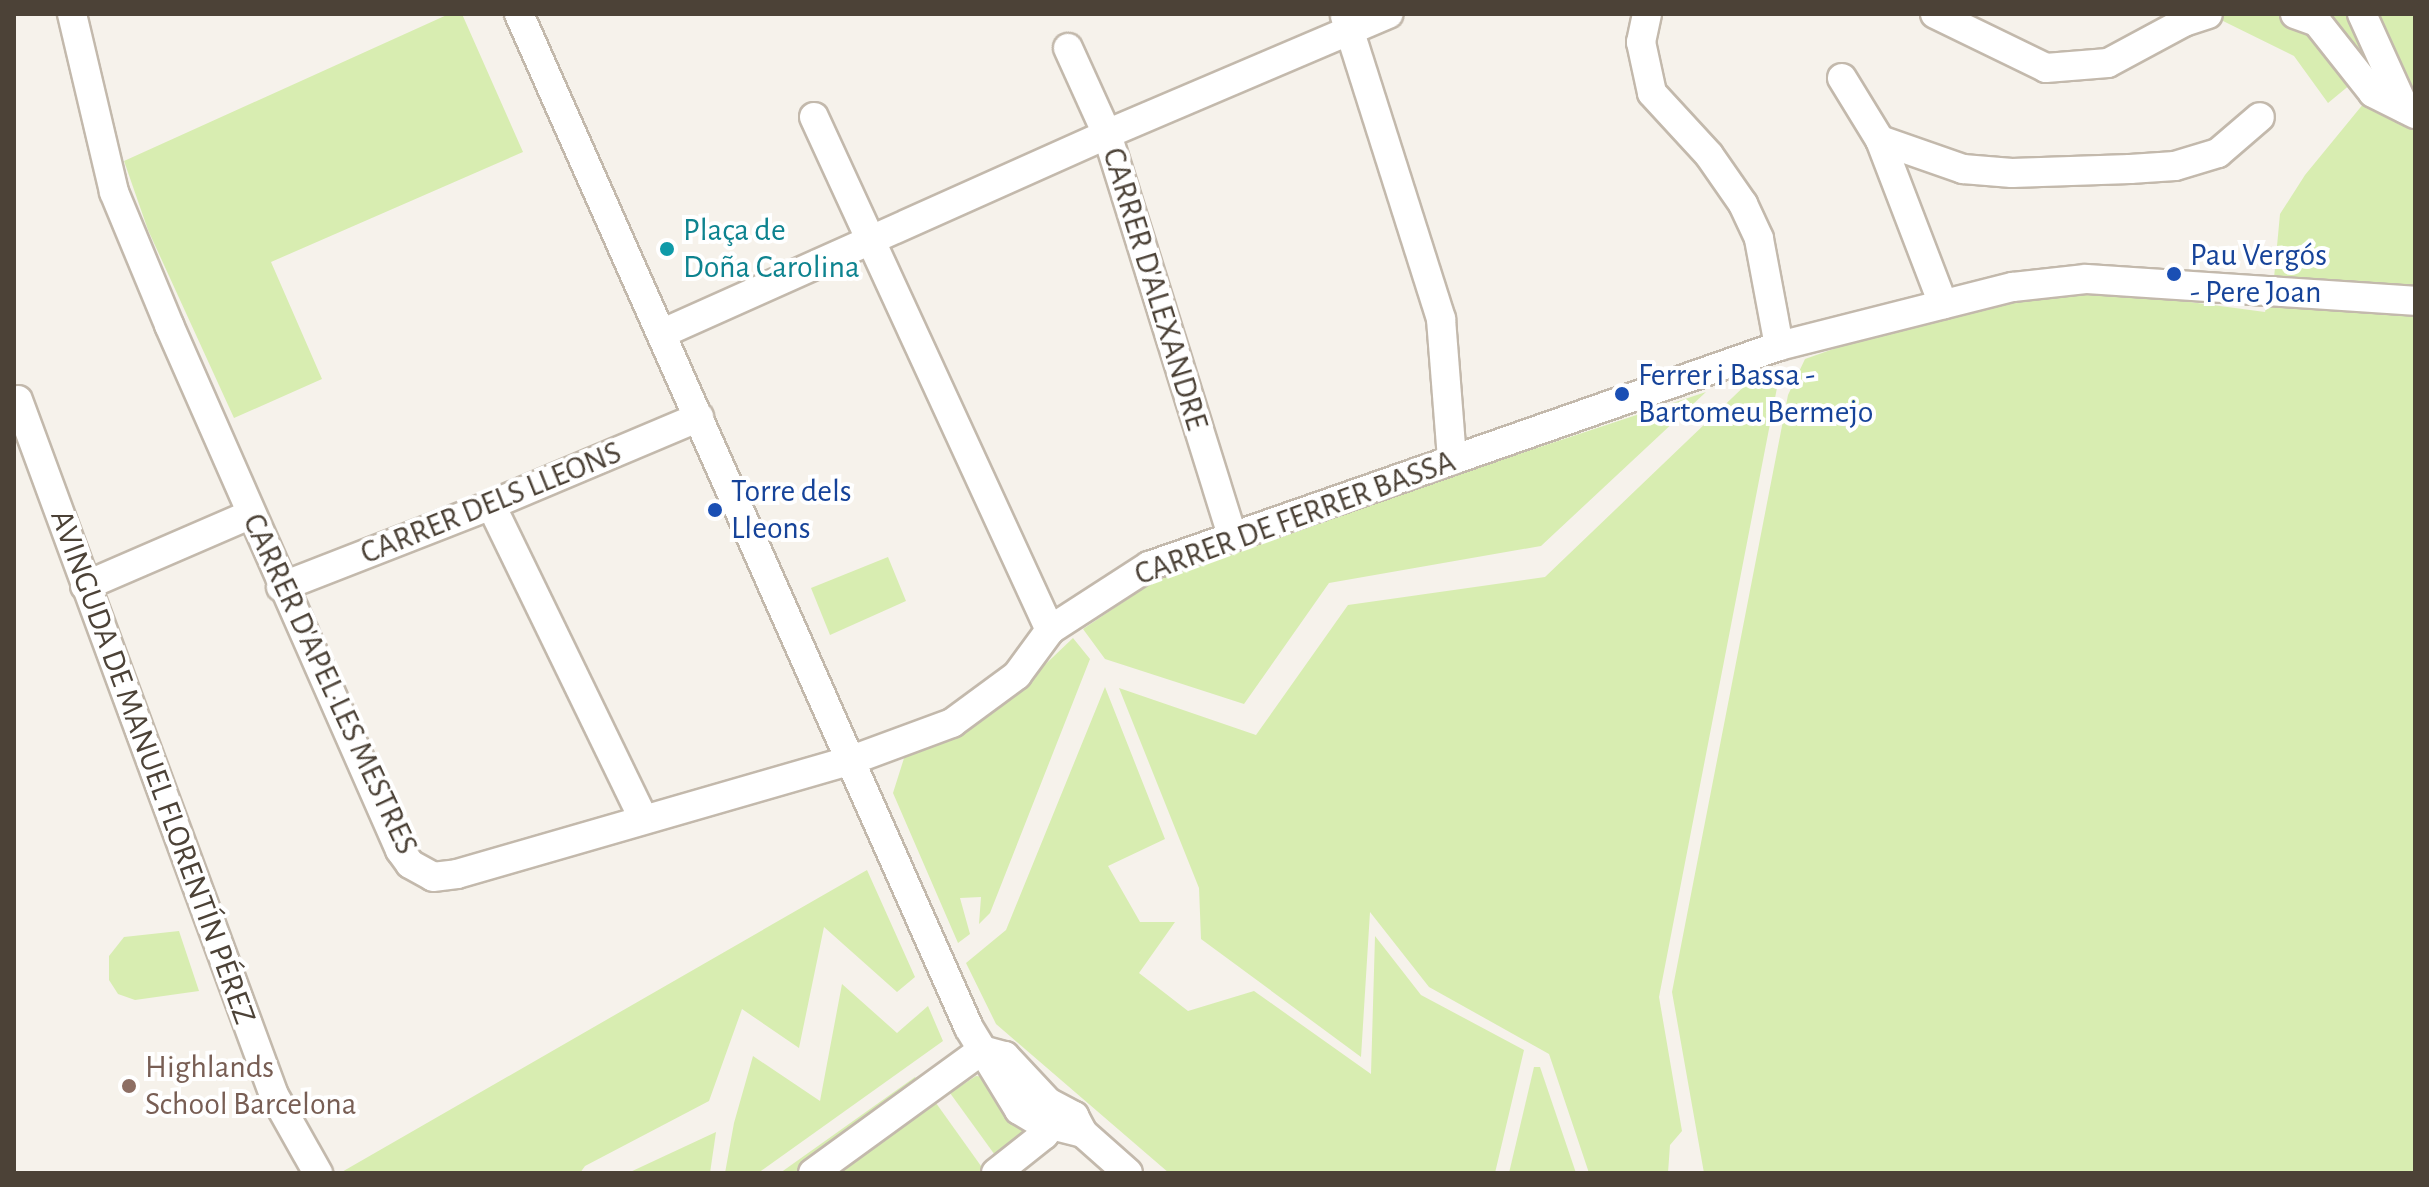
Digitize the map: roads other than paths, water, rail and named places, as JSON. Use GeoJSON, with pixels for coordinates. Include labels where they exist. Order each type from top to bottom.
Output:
{"type":"FeatureCollection","features":[{"type":"Feature","properties":{"kind":"street","name":"CARRER D'APEL·LES MESTRES"},"geometry":{"type":"LineString","coordinates":[[72,14],[114,192],[281,587],[400,850],[410,864],[433,877],[457,874],[852,760]]}},
{"type":"Feature","properties":{"kind":"street"},"geometry":{"type":"LineString","coordinates":[[519,14],[663,333],[956,1001],[1019,1110],[1029,1118],[1050,1114],[1083,1133],[1128,1173]]}},
{"type":"Feature","properties":{"kind":"street"},"geometry":{"type":"LineString","coordinates":[[663,333],[871,242],[1348,23],[1389,14]]}},
{"type":"Feature","properties":{"kind":"street"},"geometry":{"type":"LineString","coordinates":[[1647,14],[1641,42],[1652,93],[1709,155],[1743,204],[1759,239],[1779,346]]}},
{"type":"Feature","properties":{"kind":"street"},"geometry":{"type":"LineString","coordinates":[[1935,14],[2046,68],[2108,63],[2184,22],[2208,14]]}},
{"type":"Feature","properties":{"kind":"street"},"geometry":{"type":"LineString","coordinates":[[2295,14],[2317,22],[2373,93],[2410,112]]}},
{"type":"Feature","properties":{"kind":"street"},"geometry":{"type":"LineString","coordinates":[[2362,14],[2410,112]]}},
{"type":"Feature","properties":{"kind":"street"},"geometry":{"type":"LineString","coordinates":[[1348,23],[1441,319],[1452,460]]}},
{"type":"Feature","properties":{"kind":"street","name":"CARRER D'ALEXANDRE"},"geometry":{"type":"LineString","coordinates":[[1068,48],[1107,134],[1232,535]]}},
{"type":"Feature","properties":{"kind":"street"},"geometry":{"type":"LineString","coordinates":[[1842,78],[1880,140],[1943,304]]}},
{"type":"Feature","properties":{"kind":"street"},"geometry":{"type":"LineString","coordinates":[[814,117],[1050,630]]}},
{"type":"Feature","properties":{"kind":"street"},"geometry":{"type":"LineString","coordinates":[[1880,140],[1963,169],[2012,173],[2130,169],[2175,166],[2218,153],[2260,117]]}},
{"type":"Feature","properties":{"kind":"street","name":"CARRER DE FERRER BASSA"},"geometry":{"type":"LineString","coordinates":[[852,760],[952,723],[1017,675],[1050,630],[1149,566],[1779,346],[2013,287],[2086,279],[2415,301]]}},
{"type":"Feature","properties":{"kind":"street","name":"AVINGUDA DE MANUEL FLORENTÍN PÉREZ"},"geometry":{"type":"LineString","coordinates":[[18,400],[274,1095],[318,1173]]}},
{"type":"Feature","properties":{"kind":"street","name":"CARRER DELS LLEONS"},"geometry":{"type":"LineString","coordinates":[[281,587],[491,505],[699,417]]}},
{"type":"Feature","properties":{"kind":"street"},"geometry":{"type":"LineString","coordinates":[[491,505],[643,818]]}},
{"type":"Feature","properties":{"kind":"street"},"geometry":{"type":"LineString","coordinates":[[85,586],[251,514]]}},
{"type":"Feature","properties":{"kind":"street"},"geometry":{"type":"LineString","coordinates":[[813,1173],[982,1050]]}},
{"type":"Feature","properties":{"kind":"street"},"geometry":{"type":"LineString","coordinates":[[996,1173],[1050,1114]]}},
{"type":"Feature","properties":{"kind":"place","name":"Plaça de Doña Carolina"},"geometry":{"type":"Point","coordinates":[667,249]}},
{"type":"Feature","properties":{"kind":"place","name":"Pau Vergós - Pere Joan"},"geometry":{"type":"Point","coordinates":[2174,274]}},
{"type":"Feature","properties":{"kind":"place","name":"Ferrer i Bassa - Bartomeu Bermejo"},"geometry":{"type":"Point","coordinates":[1622,394]}},
{"type":"Feature","properties":{"kind":"place","name":"Torre dels Lleons"},"geometry":{"type":"Point","coordinates":[715,510]}},
{"type":"Feature","properties":{"kind":"place","name":"Highlands School Barcelona"},"geometry":{"type":"Point","coordinates":[129,1086]}}]}
